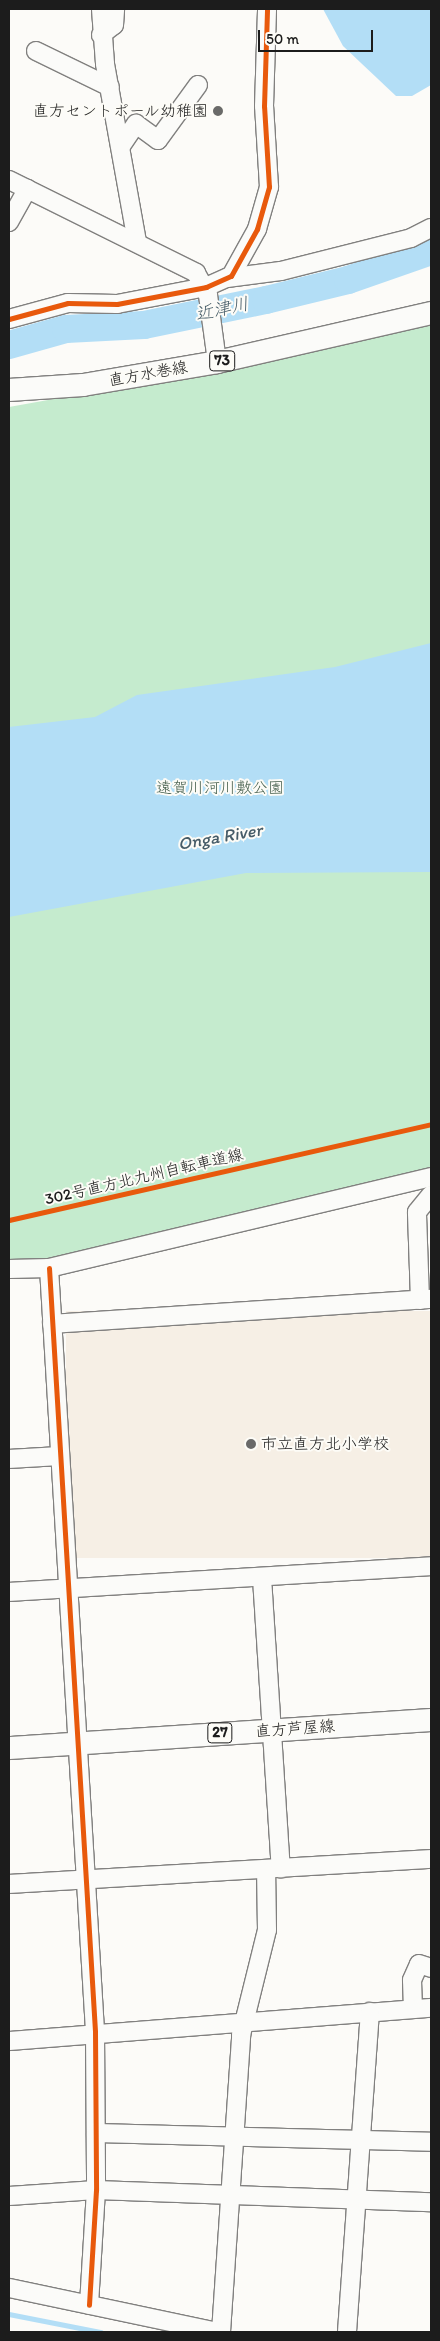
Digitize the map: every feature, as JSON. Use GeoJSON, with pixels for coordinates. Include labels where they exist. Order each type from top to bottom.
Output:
{"type":"FeatureCollection","features":[{"type":"Feature","properties":{"kind":"main road","name":"直方水巻線"},"geometry":{"type":"LineString","coordinates":[[9,390],[82,385],[217,362],[431,313]]}},
{"type":"Feature","properties":{"kind":"main road","name":"直方芦屋線"},"geometry":{"type":"LineString","coordinates":[[9,1748],[431,1720]]}},
{"type":"Feature","properties":{"kind":"street"},"geometry":{"type":"LineString","coordinates":[[101,9],[101,35],[137,241]]}},
{"type":"Feature","properties":{"kind":"street"},"geometry":{"type":"LineString","coordinates":[[101,35],[114,26],[115,9]]}},
{"type":"Feature","properties":{"kind":"street"},"geometry":{"type":"LineString","coordinates":[[9,319],[68,303],[117,304],[207,291],[226,278],[240,264],[257,229],[269,186],[264,106],[266,9]]}},
{"type":"Feature","properties":{"kind":"street"},"geometry":{"type":"LineString","coordinates":[[36,51],[110,87]]}},
{"type":"Feature","properties":{"kind":"street"},"geometry":{"type":"LineString","coordinates":[[121,146],[136,124],[158,140],[198,85]]}},
{"type":"Feature","properties":{"kind":"street"},"geometry":{"type":"LineString","coordinates":[[9,180],[137,241],[196,273],[207,291],[217,362]]}},
{"type":"Feature","properties":{"kind":"street"},"geometry":{"type":"LineString","coordinates":[[9,222],[27,190]]}},
{"type":"Feature","properties":{"kind":"street"},"geometry":{"type":"LineString","coordinates":[[226,278],[281,271],[411,238],[431,228]]}},
{"type":"Feature","properties":{"kind":"street"},"geometry":{"type":"LineString","coordinates":[[281,271],[321,271],[431,241]]}},
{"type":"Feature","properties":{"kind":"street"},"geometry":{"type":"LineString","coordinates":[[9,1269],[49,1268],[431,1177]]}},
{"type":"Feature","properties":{"kind":"street"},"geometry":{"type":"LineString","coordinates":[[52,1324],[426,1300],[416,1212],[431,1195]]}},
{"type":"Feature","properties":{"kind":"street"},"geometry":{"type":"LineString","coordinates":[[49,1268],[66,1588],[87,1879],[95,2032],[96,2190],[89,2305]]}},
{"type":"Feature","properties":{"kind":"street"},"geometry":{"type":"LineString","coordinates":[[9,1459],[59,1456]]}},
{"type":"Feature","properties":{"kind":"street"},"geometry":{"type":"LineString","coordinates":[[9,1592],[262,1578],[431,1566]]}},
{"type":"Feature","properties":{"kind":"street"},"geometry":{"type":"LineString","coordinates":[[9,2288],[219,2332],[228,2194],[244,2021],[267,1930],[273,1869],[272,1730],[262,1578]]}},
{"type":"Feature","properties":{"kind":"street"},"geometry":{"type":"LineString","coordinates":[[9,1884],[431,1859]]}},
{"type":"Feature","properties":{"kind":"street"},"geometry":{"type":"LineString","coordinates":[[413,2009],[412,1980],[419,1964],[431,1968]]}},
{"type":"Feature","properties":{"kind":"street"},"geometry":{"type":"LineString","coordinates":[[9,2040],[431,2008]]}},
{"type":"Feature","properties":{"kind":"street"},"geometry":{"type":"LineString","coordinates":[[347,2332],[370,2012]]}},
{"type":"Feature","properties":{"kind":"street"},"geometry":{"type":"LineString","coordinates":[[96,2133],[431,2142]]}},
{"type":"Feature","properties":{"kind":"street"},"geometry":{"type":"LineString","coordinates":[[9,2196],[96,2190],[431,2202]]}},
{"type":"Feature","properties":{"kind":"shaded area","name":"市立直方北小学校"},"geometry":{"type":"Polygon","coordinates":[[[66,1311],[431,1311],[431,1558],[66,1558],[66,1311]]]}},
{"type":"Feature","properties":{"kind":"green space","name":"遠賀川河川敷公園"},"geometry":{"type":"Polygon","coordinates":[[[431,322],[431,1170],[9,1274],[9,407],[221,369],[431,322]]]}},
{"type":"Feature","properties":{"kind":"water"},"geometry":{"type":"Polygon","coordinates":[[[323,9],[431,9],[431,85],[412,96],[396,96],[343,46],[323,9]]]}},
{"type":"Feature","properties":{"kind":"water","name":"Onga River"},"geometry":{"type":"Polygon","coordinates":[[[431,643],[431,872],[246,873],[9,917],[9,727],[95,717],[137,695],[335,667],[431,643]]]}},
{"type":"Feature","properties":{"kind":"waterway","name":"近津川"},"geometry":{"type":"LineString","coordinates":[[9,345],[66,329],[144,325],[266,300],[348,280],[431,251]]}},
{"type":"Feature","properties":{"kind":"waterway"},"geometry":{"type":"LineString","coordinates":[[9,2314],[101,2332]]}},
{"type":"Feature","properties":{"kind":"cycle path"},"geometry":{"type":"LineString","coordinates":[[9,319],[68,303],[117,304],[206,287],[231,276],[257,229],[269,187],[264,106],[267,9]]}},
{"type":"Feature","properties":{"kind":"cycle path","name":"302号直方北九州自転車道線"},"geometry":{"type":"LineString","coordinates":[[9,1220],[431,1124]]}},
{"type":"Feature","properties":{"kind":"cycle path"},"geometry":{"type":"LineString","coordinates":[[49,1268],[95,2032],[96,2190],[89,2305]]}},
{"type":"Feature","properties":{"kind":"place","name":"直方セントポール幼稚園"},"geometry":{"type":"Point","coordinates":[218,111]}},
{"type":"Feature","properties":{"kind":"place","name":"市立直方北小学校"},"geometry":{"type":"Point","coordinates":[251,1444]}}]}
